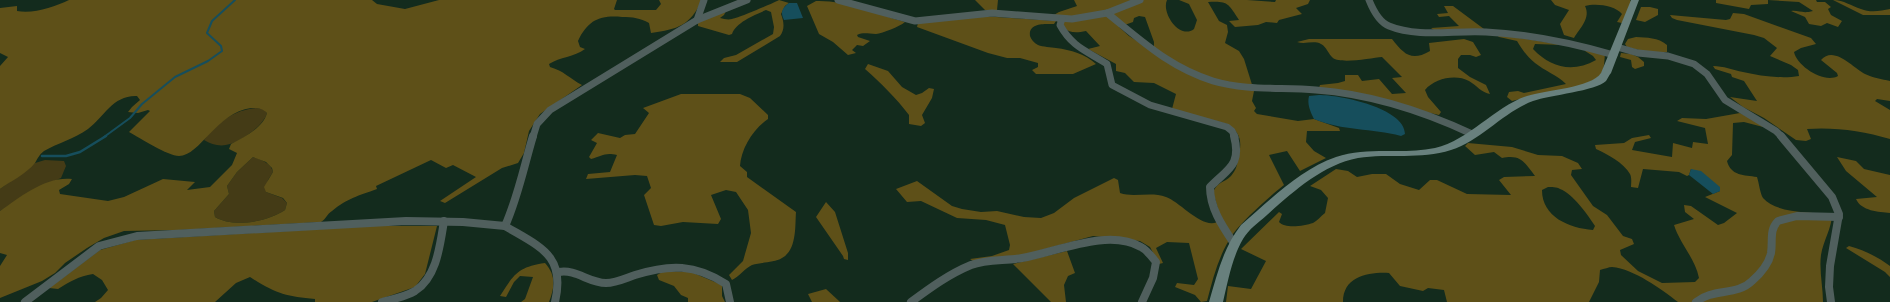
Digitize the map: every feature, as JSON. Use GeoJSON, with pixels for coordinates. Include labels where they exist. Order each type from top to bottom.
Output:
{"type":"FeatureCollection","features":[{"type":"Feature","properties":{"kind":"street"},"geometry":{"type":"LineString","coordinates":[[698,20],[704,0]]}},
{"type":"Feature","properties":{"kind":"street"},"geometry":{"type":"LineString","coordinates":[[505,226],[516,201],[520,178],[537,124],[543,117],[563,101],[698,20],[747,0]]}},
{"type":"Feature","properties":{"kind":"street"},"geometry":{"type":"LineString","coordinates":[[838,0],[915,21],[992,13],[1062,19],[1108,13],[1140,0]]}},
{"type":"Feature","properties":{"kind":"street"},"geometry":{"type":"LineString","coordinates":[[1369,0],[1384,24],[1407,30],[1486,32],[1523,36],[1615,51],[1678,58],[1701,68],[1725,100],[1776,131],[1789,144],[1799,159],[1832,197],[1840,214],[1830,266],[1829,287],[1831,302]]}},
{"type":"Feature","properties":{"kind":"street"},"geometry":{"type":"LineString","coordinates":[[1216,302],[1228,259],[1237,238],[1245,228],[1293,187],[1322,167],[1358,155],[1430,151],[1447,147],[1472,134],[1521,102],[1597,82],[1602,79],[1606,73],[1635,0]]}},
{"type":"Feature","properties":{"kind":"street"},"geometry":{"type":"LineString","coordinates":[[1108,13],[1148,46],[1169,59],[1215,82],[1248,86],[1327,91],[1358,97],[1431,116],[1472,134]]}},
{"type":"Feature","properties":{"kind":"street"},"geometry":{"type":"LineString","coordinates":[[1062,19],[1060,25],[1071,43],[1075,47],[1107,64],[1109,78],[1112,85],[1155,107],[1213,123],[1232,132],[1235,140],[1234,162],[1232,169],[1210,187],[1209,193],[1215,210],[1235,245]]}},
{"type":"Feature","properties":{"kind":"street"},"geometry":{"type":"LineString","coordinates":[[1696,302],[1710,294],[1740,289],[1750,283],[1770,256],[1772,229],[1776,222],[1782,218],[1793,216],[1839,217]]}},
{"type":"Feature","properties":{"kind":"street"},"geometry":{"type":"LineString","coordinates":[[25,302],[85,255],[99,246],[123,239],[150,234],[406,221],[444,221],[505,226],[526,238],[546,253],[552,260],[559,272],[558,291],[555,302]]}},
{"type":"Feature","properties":{"kind":"street"},"geometry":{"type":"LineString","coordinates":[[382,302],[415,291],[427,280],[430,276],[436,257],[444,221]]}},
{"type":"Feature","properties":{"kind":"street"},"geometry":{"type":"LineString","coordinates":[[911,302],[935,285],[972,264],[1020,259],[1104,240],[1134,243],[1142,247],[1156,262],[1156,274],[1144,294],[1142,302]]}},
{"type":"Feature","properties":{"kind":"street"},"geometry":{"type":"LineString","coordinates":[[559,272],[571,272],[594,281],[607,283],[651,270],[685,266],[712,274],[726,284],[730,302]]}},
{"type":"Feature","properties":{"kind":"shaded area"},"geometry":{"type":"Polygon","coordinates":[[[69,0],[372,0],[377,4],[405,9],[439,0],[617,0],[615,10],[656,10],[661,4],[659,0],[702,0],[693,16],[688,21],[669,30],[651,33],[649,23],[630,17],[607,17],[596,20],[586,28],[578,41],[580,47],[585,49],[581,52],[549,64],[550,67],[582,85],[540,114],[529,131],[524,153],[518,163],[502,168],[445,203],[440,201],[476,177],[453,165],[446,168],[431,160],[376,186],[377,189],[343,203],[330,212],[321,222],[179,230],[124,231],[104,238],[87,248],[65,263],[55,273],[42,281],[0,298],[0,266],[7,255],[0,253],[0,211],[43,184],[62,179],[72,179],[69,184],[59,190],[60,194],[108,201],[124,197],[163,179],[195,182],[187,190],[210,187],[232,165],[237,153],[229,149],[231,144],[257,128],[262,123],[267,113],[261,109],[255,108],[239,111],[228,117],[194,149],[187,154],[179,156],[161,150],[129,132],[150,111],[148,110],[138,113],[128,112],[140,100],[137,96],[129,97],[115,103],[88,129],[44,151],[27,171],[0,189],[0,66],[8,57],[0,53],[0,8],[17,6],[17,11],[30,12],[44,9],[69,0]],[[253,157],[237,172],[227,186],[229,194],[214,211],[215,217],[231,222],[250,222],[269,218],[285,210],[287,203],[283,198],[266,192],[264,187],[273,172],[272,168],[266,162],[253,157]]]}},
{"type":"Feature","properties":{"kind":"shaded area"},"geometry":{"type":"Polygon","coordinates":[[[779,0],[789,3],[785,6],[781,14],[784,25],[780,36],[737,62],[720,62],[724,58],[736,55],[773,34],[774,27],[771,12],[766,10],[746,19],[737,26],[732,34],[729,35],[698,26],[698,23],[705,18],[726,11],[720,18],[735,18],[779,0]]]}},
{"type":"Feature","properties":{"kind":"shaded area"},"geometry":{"type":"Polygon","coordinates":[[[975,0],[998,0],[997,10],[985,10],[975,0]]]}},
{"type":"Feature","properties":{"kind":"shaded area"},"geometry":{"type":"Polygon","coordinates":[[[1074,0],[1167,0],[1167,12],[1173,24],[1183,31],[1189,31],[1194,29],[1197,20],[1189,4],[1179,0],[1247,0],[1275,2],[1276,0],[1310,0],[1308,4],[1296,8],[1302,14],[1279,20],[1277,23],[1266,22],[1258,25],[1235,27],[1229,21],[1239,20],[1227,4],[1220,2],[1208,2],[1219,21],[1227,25],[1228,32],[1225,43],[1239,51],[1244,59],[1254,91],[1252,101],[1256,108],[1254,111],[1257,114],[1298,121],[1314,119],[1339,128],[1340,131],[1307,131],[1306,142],[1314,151],[1326,158],[1300,171],[1287,151],[1269,155],[1284,185],[1250,215],[1233,234],[1220,258],[1207,301],[1201,302],[1195,295],[1175,287],[1177,283],[1194,285],[1198,279],[1189,243],[1167,242],[1156,248],[1163,263],[1159,264],[1150,247],[1140,241],[1093,236],[1023,255],[973,261],[970,259],[992,256],[1009,250],[1010,245],[1005,225],[986,220],[957,218],[921,201],[907,202],[896,189],[917,181],[952,206],[962,209],[981,212],[997,211],[1024,217],[1041,218],[1054,213],[1074,198],[1114,178],[1118,180],[1120,193],[1131,195],[1160,195],[1172,200],[1201,220],[1209,223],[1215,223],[1221,219],[1213,192],[1219,184],[1231,176],[1236,168],[1240,139],[1236,131],[1227,124],[1172,109],[1176,94],[1154,83],[1134,82],[1125,73],[1116,71],[1116,64],[1088,49],[1100,46],[1086,31],[1074,32],[1067,30],[1052,16],[1077,6],[1074,0]],[[1139,16],[1134,18],[1133,22],[1119,27],[1129,36],[1148,48],[1154,47],[1154,42],[1145,17],[1139,16]]]}},
{"type":"Feature","properties":{"kind":"shaded area"},"geometry":{"type":"Polygon","coordinates":[[[1551,0],[1630,0],[1631,2],[1622,23],[1617,22],[1622,14],[1615,9],[1599,5],[1585,6],[1587,15],[1586,19],[1574,38],[1564,35],[1560,24],[1569,10],[1555,5],[1551,0]]]}},
{"type":"Feature","properties":{"kind":"shaded area"},"geometry":{"type":"Polygon","coordinates":[[[1716,0],[1768,0],[1768,4],[1751,5],[1749,9],[1716,3],[1716,0]]]}},
{"type":"Feature","properties":{"kind":"shaded area"},"geometry":{"type":"Polygon","coordinates":[[[1768,0],[1816,0],[1817,2],[1825,2],[1831,7],[1828,9],[1831,15],[1842,21],[1838,27],[1827,23],[1821,26],[1809,24],[1805,17],[1791,11],[1813,11],[1799,2],[1768,0]]]}},
{"type":"Feature","properties":{"kind":"shaded area"},"geometry":{"type":"Polygon","coordinates":[[[1833,0],[1844,2],[1868,11],[1890,9],[1890,15],[1863,15],[1833,0]]]}},
{"type":"Feature","properties":{"kind":"shaded area"},"geometry":{"type":"Polygon","coordinates":[[[816,1],[827,1],[850,5],[905,22],[895,28],[876,34],[864,33],[857,35],[858,37],[870,41],[863,46],[857,45],[852,50],[856,53],[848,55],[833,42],[819,34],[807,6],[816,1]]]}},
{"type":"Feature","properties":{"kind":"shaded area"},"geometry":{"type":"Polygon","coordinates":[[[1444,6],[1453,6],[1484,29],[1434,30],[1431,28],[1459,26],[1449,16],[1439,17],[1437,14],[1448,13],[1444,6]]]}},
{"type":"Feature","properties":{"kind":"shaded area"},"geometry":{"type":"Polygon","coordinates":[[[1641,7],[1658,9],[1658,15],[1645,22],[1636,20],[1641,7]]]}},
{"type":"Feature","properties":{"kind":"shaded area"},"geometry":{"type":"Polygon","coordinates":[[[1733,13],[1744,14],[1811,38],[1816,44],[1801,48],[1794,52],[1800,63],[1819,76],[1832,78],[1838,76],[1837,73],[1821,60],[1826,56],[1832,55],[1843,59],[1868,75],[1890,81],[1890,101],[1877,99],[1875,101],[1890,110],[1890,139],[1849,130],[1807,129],[1811,139],[1806,141],[1796,140],[1764,118],[1743,107],[1730,97],[1757,101],[1744,81],[1732,77],[1731,74],[1715,69],[1713,66],[1764,76],[1799,76],[1798,70],[1791,65],[1770,56],[1777,48],[1764,38],[1677,20],[1672,18],[1670,15],[1726,20],[1730,19],[1733,13]]]}},
{"type":"Feature","properties":{"kind":"shaded area"},"geometry":{"type":"Polygon","coordinates":[[[982,16],[1056,21],[1054,24],[1042,24],[1032,28],[1030,31],[1030,36],[1033,41],[1040,46],[1078,53],[1096,64],[1073,74],[1036,74],[1032,70],[1038,67],[1038,63],[1020,58],[1007,58],[988,53],[917,27],[918,23],[982,16]]]}},
{"type":"Feature","properties":{"kind":"shaded area"},"geometry":{"type":"Polygon","coordinates":[[[1496,34],[1563,45],[1535,44],[1533,49],[1547,61],[1563,66],[1579,66],[1596,60],[1585,51],[1588,50],[1605,54],[1603,70],[1598,77],[1570,89],[1512,101],[1507,97],[1509,92],[1518,91],[1524,93],[1566,84],[1532,61],[1517,41],[1499,37],[1496,34]]]}},
{"type":"Feature","properties":{"kind":"shaded area"},"geometry":{"type":"Polygon","coordinates":[[[1636,37],[1652,38],[1664,42],[1667,45],[1667,52],[1647,52],[1627,47],[1625,44],[1628,39],[1636,37]]]}},
{"type":"Feature","properties":{"kind":"shaded area"},"geometry":{"type":"Polygon","coordinates":[[[1309,39],[1392,39],[1400,49],[1408,55],[1418,56],[1430,51],[1429,43],[1464,39],[1473,42],[1481,55],[1476,57],[1461,55],[1458,59],[1458,68],[1470,77],[1486,85],[1490,94],[1484,92],[1464,79],[1446,78],[1440,80],[1425,90],[1428,97],[1441,112],[1439,115],[1319,88],[1320,85],[1345,81],[1345,75],[1358,75],[1362,81],[1379,79],[1392,94],[1406,93],[1392,78],[1402,77],[1382,57],[1349,61],[1337,60],[1331,56],[1321,44],[1315,42],[1297,42],[1309,39]]]}},
{"type":"Feature","properties":{"kind":"shaded area"},"geometry":{"type":"Polygon","coordinates":[[[1621,53],[1631,54],[1638,57],[1644,62],[1644,66],[1635,69],[1632,67],[1631,60],[1620,57],[1621,53]]]}},
{"type":"Feature","properties":{"kind":"shaded area"},"geometry":{"type":"Polygon","coordinates":[[[868,64],[888,71],[902,87],[916,95],[929,88],[934,89],[932,98],[922,115],[925,123],[921,126],[909,124],[909,115],[888,91],[865,69],[868,64]]]}},
{"type":"Feature","properties":{"kind":"shaded area"},"geometry":{"type":"Polygon","coordinates":[[[681,94],[740,94],[750,98],[768,115],[768,119],[757,128],[745,146],[740,166],[747,172],[747,177],[796,212],[793,244],[787,254],[775,261],[752,265],[732,280],[729,275],[743,261],[751,233],[748,210],[736,192],[726,190],[711,195],[721,219],[718,224],[683,222],[661,226],[654,225],[644,195],[651,188],[647,176],[635,175],[586,179],[588,174],[610,172],[617,155],[606,154],[591,159],[589,157],[597,143],[591,140],[598,133],[620,138],[625,135],[635,134],[649,113],[643,108],[681,94]]]}},
{"type":"Feature","properties":{"kind":"shaded area"},"geometry":{"type":"Polygon","coordinates":[[[256,108],[264,109],[267,113],[262,122],[246,136],[227,145],[213,144],[204,140],[221,122],[227,118],[241,111],[256,108]]]}},
{"type":"Feature","properties":{"kind":"shaded area"},"geometry":{"type":"Polygon","coordinates":[[[1740,113],[1760,123],[1763,127],[1744,122],[1733,123],[1732,155],[1727,161],[1732,170],[1739,174],[1757,177],[1763,198],[1777,207],[1786,210],[1832,214],[1831,224],[1821,255],[1820,267],[1823,302],[1678,302],[1655,286],[1629,271],[1612,267],[1600,270],[1599,282],[1589,302],[1447,302],[1444,290],[1428,288],[1423,291],[1400,286],[1389,273],[1373,273],[1358,277],[1352,281],[1347,286],[1344,293],[1343,302],[1226,302],[1228,286],[1251,289],[1266,261],[1241,249],[1279,212],[1282,214],[1279,222],[1286,226],[1300,226],[1316,221],[1325,213],[1328,198],[1321,190],[1310,186],[1336,169],[1348,171],[1357,177],[1372,174],[1386,174],[1400,184],[1419,190],[1430,180],[1437,180],[1467,194],[1511,195],[1499,180],[1504,177],[1535,176],[1525,163],[1518,158],[1502,158],[1494,152],[1475,155],[1465,146],[1468,143],[1512,147],[1538,155],[1562,156],[1578,163],[1582,169],[1572,170],[1571,175],[1593,206],[1607,215],[1623,236],[1632,239],[1634,244],[1620,250],[1621,255],[1638,271],[1662,283],[1695,282],[1699,278],[1697,271],[1674,225],[1694,219],[1685,212],[1684,205],[1691,206],[1718,225],[1724,223],[1737,213],[1705,197],[1720,191],[1691,169],[1689,175],[1687,176],[1679,172],[1643,169],[1638,188],[1631,187],[1630,174],[1624,166],[1615,159],[1596,149],[1595,145],[1624,143],[1632,138],[1649,135],[1651,138],[1635,142],[1632,150],[1672,157],[1673,143],[1692,148],[1693,142],[1708,144],[1705,128],[1677,121],[1682,118],[1706,119],[1740,113]],[[1548,187],[1542,190],[1543,199],[1552,214],[1566,224],[1593,230],[1595,226],[1570,195],[1559,188],[1548,187]]]}},
{"type":"Feature","properties":{"kind":"shaded area"},"geometry":{"type":"Polygon","coordinates":[[[253,157],[265,162],[272,169],[273,172],[268,180],[266,192],[282,198],[287,203],[285,210],[269,218],[240,223],[222,220],[215,217],[214,211],[229,194],[227,186],[237,172],[253,157]]]}},
{"type":"Feature","properties":{"kind":"shaded area"},"geometry":{"type":"Polygon","coordinates":[[[1837,157],[1856,161],[1864,169],[1890,175],[1890,213],[1871,210],[1858,203],[1856,199],[1877,197],[1846,171],[1837,157]]]}},
{"type":"Feature","properties":{"kind":"shaded area"},"geometry":{"type":"Polygon","coordinates":[[[45,160],[64,161],[66,166],[61,178],[31,191],[0,211],[0,189],[35,163],[45,160]]]}},
{"type":"Feature","properties":{"kind":"shaded area"},"geometry":{"type":"Polygon","coordinates":[[[826,202],[835,212],[848,253],[848,260],[844,259],[816,217],[826,202]]]}},
{"type":"Feature","properties":{"kind":"shaded area"},"geometry":{"type":"Polygon","coordinates":[[[371,226],[437,226],[425,274],[415,287],[372,302],[315,302],[315,299],[296,297],[281,293],[266,287],[250,277],[236,283],[215,302],[95,302],[108,290],[102,280],[93,274],[79,278],[58,289],[49,288],[100,250],[135,240],[371,226]]]}},
{"type":"Feature","properties":{"kind":"shaded area"},"geometry":{"type":"Polygon","coordinates":[[[1849,246],[1871,254],[1890,266],[1890,277],[1885,272],[1846,248],[1849,246]]]}},
{"type":"Feature","properties":{"kind":"shaded area"},"geometry":{"type":"Polygon","coordinates":[[[1067,251],[1075,273],[1068,276],[1064,285],[1066,302],[1051,302],[1013,264],[1067,251]]]}},
{"type":"Feature","properties":{"kind":"shaded area"},"geometry":{"type":"Polygon","coordinates":[[[545,263],[553,277],[553,286],[549,302],[521,302],[525,299],[533,277],[520,276],[514,282],[506,297],[500,296],[513,277],[523,269],[545,263]]]}},
{"type":"Feature","properties":{"kind":"shaded area"},"geometry":{"type":"Polygon","coordinates":[[[664,271],[691,272],[722,285],[722,296],[725,302],[688,302],[688,298],[681,295],[674,286],[659,280],[657,275],[664,271]]]}},
{"type":"Feature","properties":{"kind":"shaded area"},"geometry":{"type":"Polygon","coordinates":[[[826,289],[840,302],[812,302],[808,294],[826,289]]]}},
{"type":"Feature","properties":{"kind":"water"},"geometry":{"type":"Polygon","coordinates":[[[789,3],[797,3],[803,18],[784,20],[782,10],[789,3]]]}},
{"type":"Feature","properties":{"kind":"water"},"geometry":{"type":"Polygon","coordinates":[[[1319,95],[1355,100],[1383,110],[1395,117],[1402,125],[1405,134],[1401,136],[1390,133],[1346,128],[1314,119],[1309,108],[1309,96],[1319,95]]]}},
{"type":"Feature","properties":{"kind":"water"},"geometry":{"type":"Polygon","coordinates":[[[1691,169],[1701,171],[1720,187],[1720,191],[1713,194],[1689,175],[1691,169]]]}},
{"type":"Feature","properties":{"kind":"waterway"},"geometry":{"type":"LineString","coordinates":[[104,137],[130,118],[142,104],[175,77],[208,61],[222,51],[221,46],[207,33],[212,21],[235,0]]}},
{"type":"Feature","properties":{"kind":"waterway"},"geometry":{"type":"LineString","coordinates":[[42,156],[66,156],[80,152],[106,136]]}}]}
